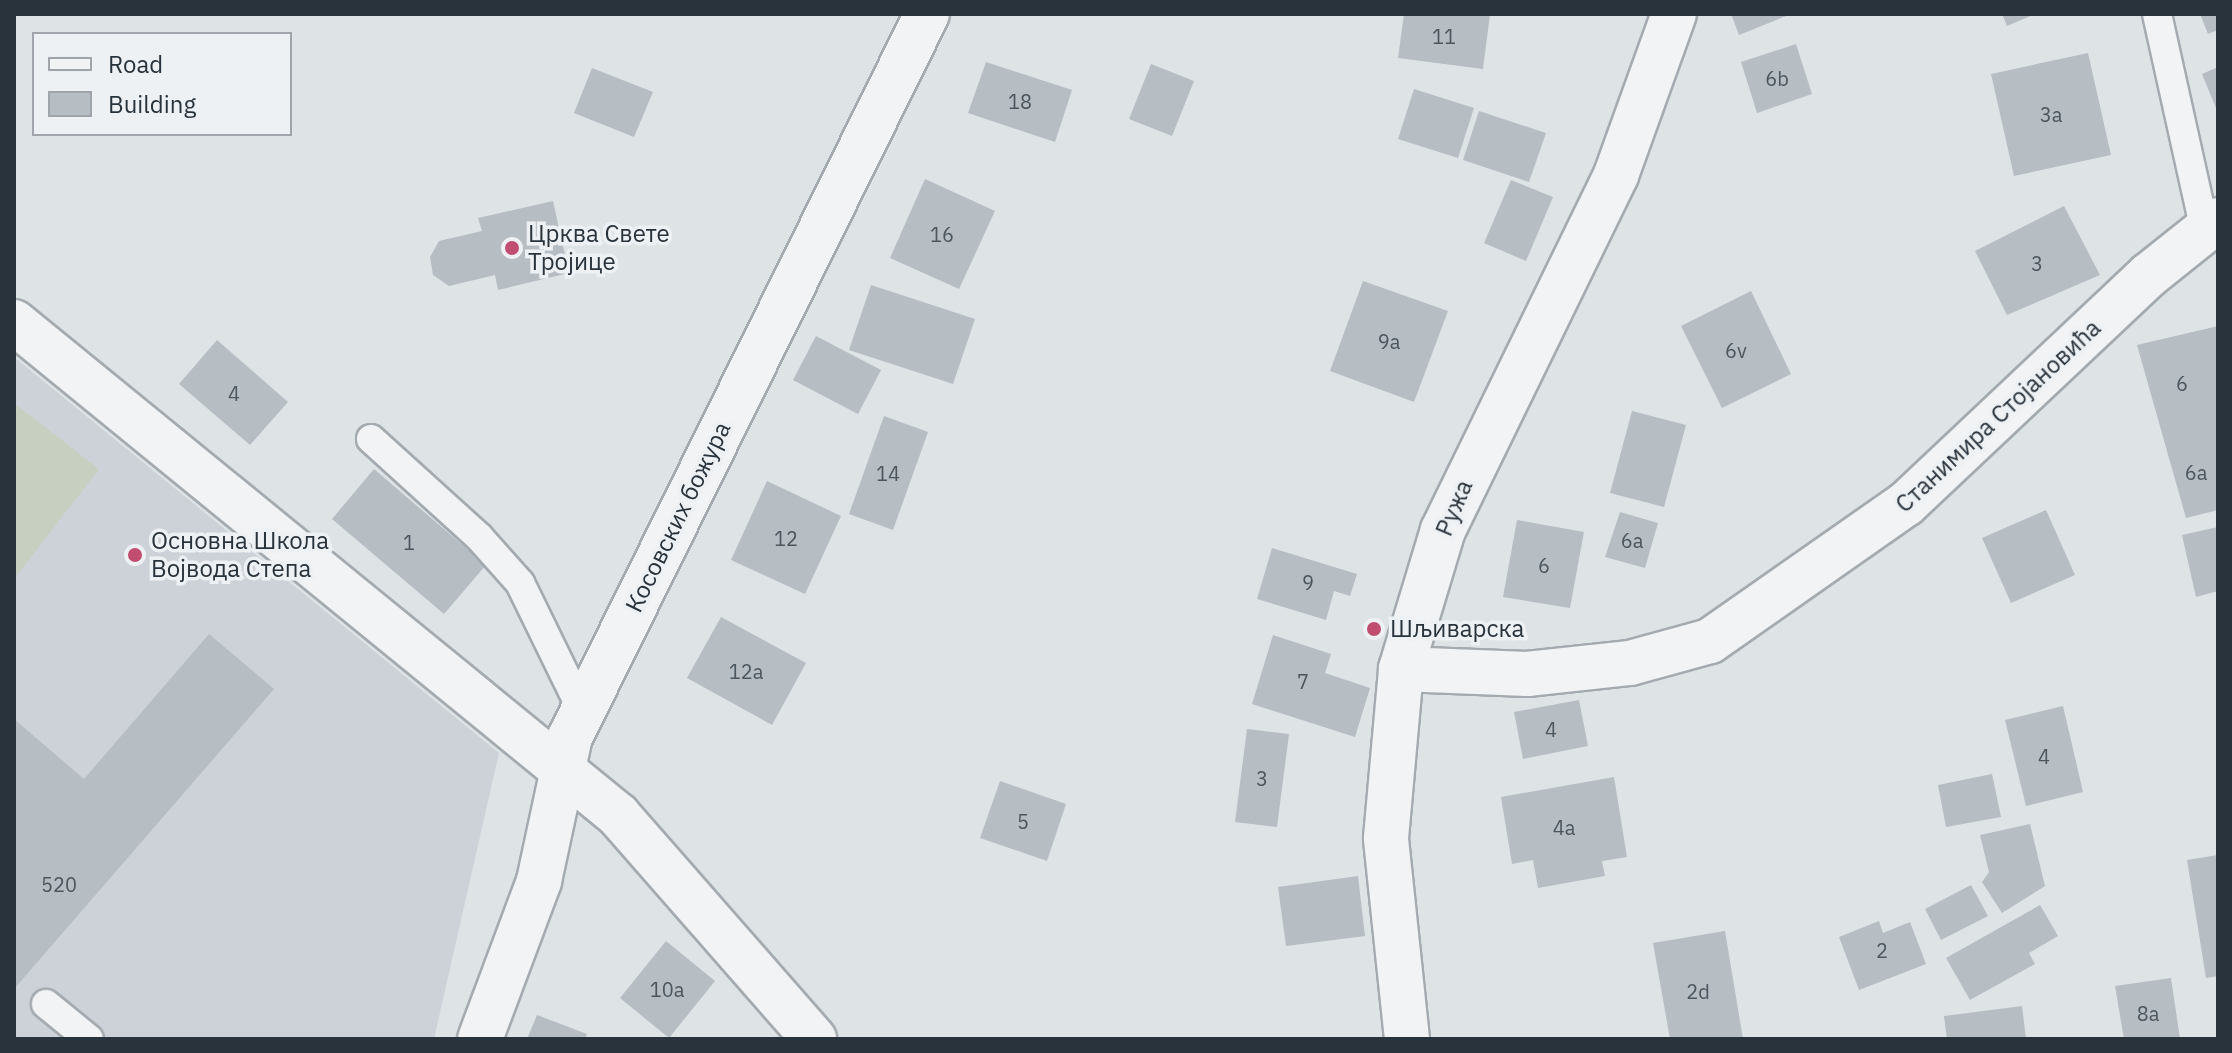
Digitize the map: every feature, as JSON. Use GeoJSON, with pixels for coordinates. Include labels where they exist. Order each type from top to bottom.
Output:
{"type":"FeatureCollection","features":[{"type":"Feature","properties":{"kind":"street","name":"Косовских божура"},"geometry":{"type":"LineString","coordinates":[[480,1039],[539,881],[561,770],[583,712],[927,14]]}},
{"type":"Feature","properties":{"kind":"street","name":"Ружа"},"geometry":{"type":"LineString","coordinates":[[1407,1039],[1386,838],[1401,669],[1449,516],[1616,175],[1674,14]]}},
{"type":"Feature","properties":{"kind":"street","name":"Станимира Стојановића"},"geometry":{"type":"LineString","coordinates":[[1401,669],[1484,677],[1541,673],[1630,663],[1710,641],[1906,504],[2149,275],[2212,225]]}},
{"type":"Feature","properties":{"kind":"street"},"geometry":{"type":"LineString","coordinates":[[14,322],[561,770],[656,854],[814,1039]]}},
{"type":"Feature","properties":{"kind":"lane"},"geometry":{"type":"LineString","coordinates":[[2157,14],[2212,225]]}},
{"type":"Feature","properties":{"kind":"lane"},"geometry":{"type":"LineString","coordinates":[[371,439],[479,537],[520,583],[583,712]]}},
{"type":"Feature","properties":{"kind":"lane"},"geometry":{"type":"LineString","coordinates":[[46,1004],[89,1039]]}},
{"type":"Feature","properties":{"kind":"shaded area","name":"Основна Школа Војвода Степа"},"geometry":{"type":"Polygon","coordinates":[[[14,357],[499,753],[434,1039],[14,1039],[14,357]]]}},
{"type":"Feature","properties":{"kind":"green space"},"geometry":{"type":"Polygon","coordinates":[[[14,403],[99,469],[14,579],[14,403]]]}},
{"type":"Feature","properties":{"kind":"building"},"geometry":{"type":"Polygon","coordinates":[[[1404,14],[1490,14],[1483,69],[1398,58],[1404,14]]]}},
{"type":"Feature","properties":{"kind":"building"},"geometry":{"type":"Polygon","coordinates":[[[1731,14],[1791,14],[1739,35],[1731,14]]]}},
{"type":"Feature","properties":{"kind":"building"},"geometry":{"type":"Polygon","coordinates":[[[2002,14],[2035,14],[2007,26],[2002,14]]]}},
{"type":"Feature","properties":{"kind":"building"},"geometry":{"type":"Polygon","coordinates":[[[2200,14],[2218,14],[2218,30],[2208,34],[2200,14]]]}},
{"type":"Feature","properties":{"kind":"building"},"geometry":{"type":"Polygon","coordinates":[[[1796,44],[1812,94],[1757,113],[1741,62],[1796,44]]]}},
{"type":"Feature","properties":{"kind":"building"},"geometry":{"type":"Polygon","coordinates":[[[2088,53],[2111,155],[2014,176],[1991,74],[2088,53]]]}},
{"type":"Feature","properties":{"kind":"building"},"geometry":{"type":"Polygon","coordinates":[[[986,62],[1072,90],[1055,142],[968,113],[986,62]]]}},
{"type":"Feature","properties":{"kind":"building"},"geometry":{"type":"Polygon","coordinates":[[[1151,64],[1194,81],[1172,136],[1129,119],[1151,64]]]}},
{"type":"Feature","properties":{"kind":"building"},"geometry":{"type":"Polygon","coordinates":[[[2218,67],[2218,113],[2202,74],[2218,67]]]}},
{"type":"Feature","properties":{"kind":"building"},"geometry":{"type":"Polygon","coordinates":[[[592,68],[653,92],[634,137],[574,113],[592,68]]]}},
{"type":"Feature","properties":{"kind":"building"},"geometry":{"type":"Polygon","coordinates":[[[1414,89],[1474,108],[1458,158],[1398,139],[1414,89]]]}},
{"type":"Feature","properties":{"kind":"building"},"geometry":{"type":"Polygon","coordinates":[[[1479,111],[1546,133],[1529,182],[1463,160],[1479,111]]]}},
{"type":"Feature","properties":{"kind":"building"},"geometry":{"type":"Polygon","coordinates":[[[925,179],[995,211],[959,289],[890,258],[925,179]]]}},
{"type":"Feature","properties":{"kind":"building"},"geometry":{"type":"Polygon","coordinates":[[[1511,180],[1553,197],[1526,261],[1484,243],[1511,180]]]}},
{"type":"Feature","properties":{"kind":"building"},"geometry":{"type":"Polygon","coordinates":[[[553,201],[569,273],[498,290],[495,275],[449,286],[433,275],[430,257],[439,241],[482,231],[478,218],[553,201]]]}},
{"type":"Feature","properties":{"kind":"building"},"geometry":{"type":"Polygon","coordinates":[[[2064,206],[2100,275],[2007,315],[1975,251],[2064,206]]]}},
{"type":"Feature","properties":{"kind":"building"},"geometry":{"type":"Polygon","coordinates":[[[1363,281],[1448,311],[1414,402],[1330,371],[1363,281]]]}},
{"type":"Feature","properties":{"kind":"building"},"geometry":{"type":"Polygon","coordinates":[[[871,285],[975,319],[953,384],[849,350],[871,285]]]}},
{"type":"Feature","properties":{"kind":"building"},"geometry":{"type":"Polygon","coordinates":[[[1751,291],[1791,374],[1722,408],[1681,326],[1751,291]]]}},
{"type":"Feature","properties":{"kind":"building"},"geometry":{"type":"Polygon","coordinates":[[[2218,326],[2218,510],[2186,518],[2137,345],[2218,326]]]}},
{"type":"Feature","properties":{"kind":"building"},"geometry":{"type":"Polygon","coordinates":[[[816,336],[881,370],[858,414],[793,380],[816,336]]]}},
{"type":"Feature","properties":{"kind":"building"},"geometry":{"type":"Polygon","coordinates":[[[217,340],[288,402],[250,445],[179,384],[217,340]]]}},
{"type":"Feature","properties":{"kind":"building"},"geometry":{"type":"Polygon","coordinates":[[[1632,411],[1686,425],[1664,507],[1610,493],[1632,411]]]}},
{"type":"Feature","properties":{"kind":"building"},"geometry":{"type":"Polygon","coordinates":[[[884,416],[928,432],[893,530],[849,514],[884,416]]]}},
{"type":"Feature","properties":{"kind":"building"},"geometry":{"type":"Polygon","coordinates":[[[374,469],[486,565],[444,614],[332,519],[374,469]]]}},
{"type":"Feature","properties":{"kind":"building"},"geometry":{"type":"Polygon","coordinates":[[[767,481],[841,516],[805,594],[731,560],[767,481]]]}},
{"type":"Feature","properties":{"kind":"building"},"geometry":{"type":"Polygon","coordinates":[[[2046,510],[2075,575],[2011,603],[1982,538],[2046,510]]]}},
{"type":"Feature","properties":{"kind":"building"},"geometry":{"type":"Polygon","coordinates":[[[1620,512],[1658,523],[1645,568],[1605,557],[1620,512]]]}},
{"type":"Feature","properties":{"kind":"building"},"geometry":{"type":"Polygon","coordinates":[[[1517,520],[1584,532],[1570,608],[1503,597],[1517,520]]]}},
{"type":"Feature","properties":{"kind":"building"},"geometry":{"type":"Polygon","coordinates":[[[2218,527],[2218,591],[2196,597],[2182,535],[2218,527]]]}},
{"type":"Feature","properties":{"kind":"building"},"geometry":{"type":"Polygon","coordinates":[[[1272,548],[1357,574],[1350,596],[1334,591],[1326,620],[1257,599],[1272,548]]]}},
{"type":"Feature","properties":{"kind":"building"},"geometry":{"type":"Polygon","coordinates":[[[721,617],[806,663],[772,725],[687,678],[721,617]]]}},
{"type":"Feature","properties":{"kind":"building"},"geometry":{"type":"Polygon","coordinates":[[[209,634],[274,689],[14,989],[14,719],[84,779],[209,634]]]}},
{"type":"Feature","properties":{"kind":"building"},"geometry":{"type":"Polygon","coordinates":[[[1273,635],[1331,654],[1325,673],[1370,688],[1355,737],[1252,704],[1273,635]]]}},
{"type":"Feature","properties":{"kind":"building"},"geometry":{"type":"Polygon","coordinates":[[[1579,700],[1588,746],[1523,759],[1514,712],[1579,700]]]}},
{"type":"Feature","properties":{"kind":"building"},"geometry":{"type":"Polygon","coordinates":[[[2063,706],[2083,792],[2026,806],[2005,720],[2063,706]]]}},
{"type":"Feature","properties":{"kind":"building"},"geometry":{"type":"Polygon","coordinates":[[[1247,729],[1289,734],[1277,827],[1235,822],[1247,729]]]}},
{"type":"Feature","properties":{"kind":"building"},"geometry":{"type":"Polygon","coordinates":[[[1992,774],[2001,817],[1946,827],[1938,785],[1992,774]]]}},
{"type":"Feature","properties":{"kind":"building"},"geometry":{"type":"Polygon","coordinates":[[[1614,777],[1627,857],[1602,861],[1605,876],[1538,888],[1533,860],[1512,864],[1501,797],[1614,777]]]}},
{"type":"Feature","properties":{"kind":"building"},"geometry":{"type":"Polygon","coordinates":[[[1000,781],[1066,804],[1047,861],[980,838],[1000,781]]]}},
{"type":"Feature","properties":{"kind":"building"},"geometry":{"type":"Polygon","coordinates":[[[2030,824],[2045,886],[2002,913],[1982,882],[1989,872],[1980,835],[2030,824]]]}},
{"type":"Feature","properties":{"kind":"building"},"geometry":{"type":"Polygon","coordinates":[[[2218,855],[2218,976],[2206,978],[2187,860],[2218,855]]]}},
{"type":"Feature","properties":{"kind":"building"},"geometry":{"type":"Polygon","coordinates":[[[1358,876],[1365,936],[1286,946],[1278,887],[1358,876]]]}},
{"type":"Feature","properties":{"kind":"building"},"geometry":{"type":"Polygon","coordinates":[[[1971,885],[1988,916],[1941,940],[1925,909],[1971,885]]]}},
{"type":"Feature","properties":{"kind":"building"},"geometry":{"type":"Polygon","coordinates":[[[2040,905],[2058,936],[2029,953],[2035,964],[1970,1000],[1946,958],[2040,905]]]}},
{"type":"Feature","properties":{"kind":"building"},"geometry":{"type":"Polygon","coordinates":[[[1879,921],[1883,933],[1910,922],[1926,964],[1859,990],[1839,937],[1879,921]]]}},
{"type":"Feature","properties":{"kind":"building"},"geometry":{"type":"Polygon","coordinates":[[[1725,931],[1743,1039],[1670,1039],[1653,943],[1725,931]]]}},
{"type":"Feature","properties":{"kind":"building"},"geometry":{"type":"Polygon","coordinates":[[[666,941],[715,981],[669,1038],[620,998],[666,941]]]}},
{"type":"Feature","properties":{"kind":"building"},"geometry":{"type":"Polygon","coordinates":[[[2171,978],[2180,1039],[2124,1039],[2115,986],[2171,978]]]}},
{"type":"Feature","properties":{"kind":"building"},"geometry":{"type":"Polygon","coordinates":[[[2022,1006],[2026,1039],[1947,1039],[1944,1016],[2022,1006]]]}},
{"type":"Feature","properties":{"kind":"building"},"geometry":{"type":"Polygon","coordinates":[[[537,1015],[587,1034],[585,1039],[527,1039],[537,1015]]]}},
{"type":"Feature","properties":{"kind":"place","name":"Црква Свете Тројице"},"geometry":{"type":"Point","coordinates":[512,248]}},
{"type":"Feature","properties":{"kind":"place","name":"Основна Школа Војвода Степа"},"geometry":{"type":"Point","coordinates":[135,555]}},
{"type":"Feature","properties":{"kind":"place","name":"Шљиварска"},"geometry":{"type":"Point","coordinates":[1374,629]}}]}
